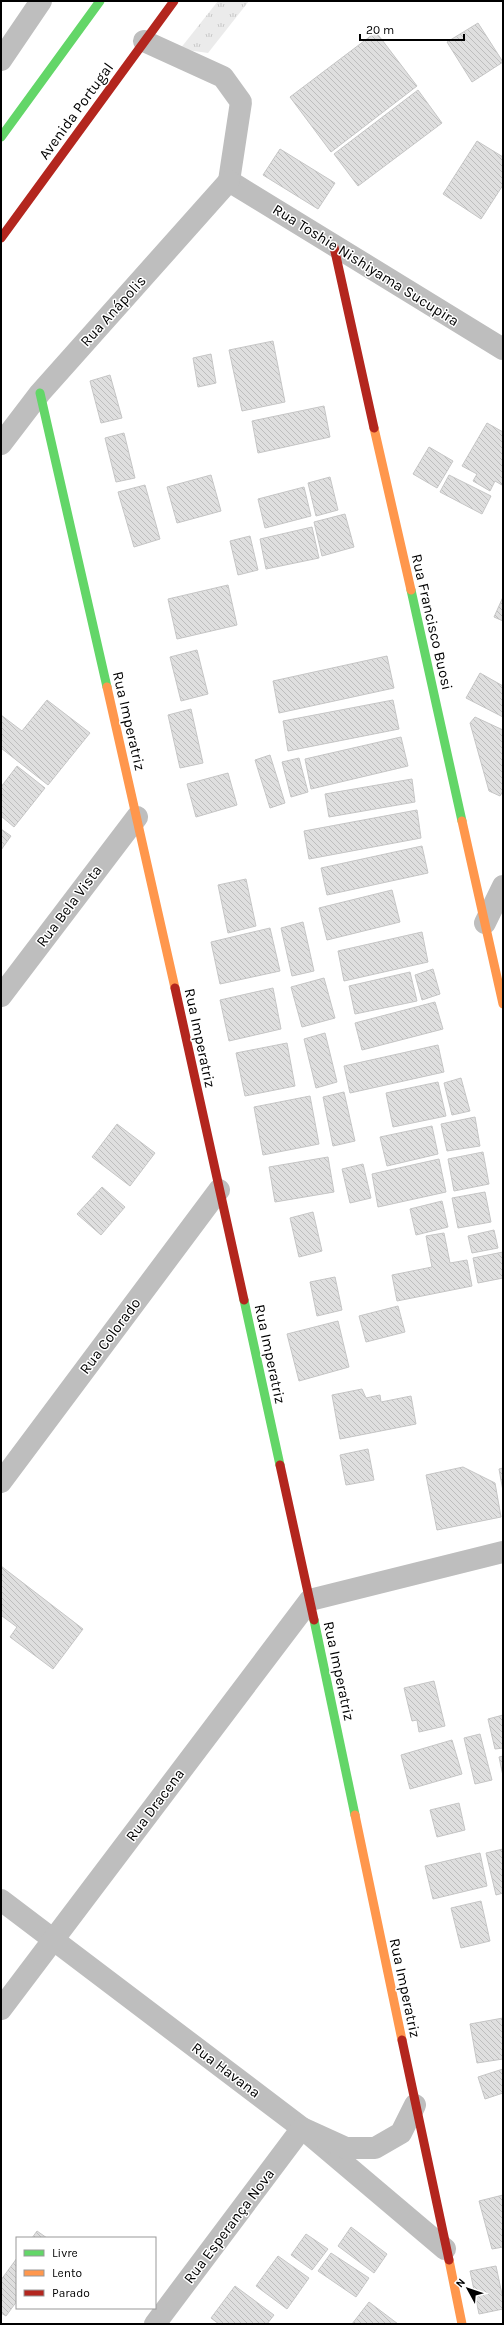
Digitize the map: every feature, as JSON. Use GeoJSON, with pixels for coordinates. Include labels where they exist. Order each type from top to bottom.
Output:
{"type":"FeatureCollection","features":[{"type":"Feature","properties":{"kind":"street"},"geometry":{"type":"LineString","coordinates":[[1,59],[41,1]]}},
{"type":"Feature","properties":{"kind":"street"},"geometry":{"type":"LineString","coordinates":[[1,137],[100,1]]}},
{"type":"Feature","properties":{"kind":"street","name":"Avenida Portugal"},"geometry":{"type":"LineString","coordinates":[[1,238],[174,1]]}},
{"type":"Feature","properties":{"kind":"street"},"geometry":{"type":"LineString","coordinates":[[144,41],[223,77],[241,102],[229,180]]}},
{"type":"Feature","properties":{"kind":"street","name":"Rua Toshie Nishiyama Sucupira"},"geometry":{"type":"LineString","coordinates":[[229,180],[334,247],[503,349]]}},
{"type":"Feature","properties":{"kind":"street","name":"Rua Anápolis"},"geometry":{"type":"LineString","coordinates":[[1,444],[40,393],[229,180]]}},
{"type":"Feature","properties":{"kind":"street","name":"Rua Francisco Buosi"},"geometry":{"type":"LineString","coordinates":[[334,247],[503,1004]]}},
{"type":"Feature","properties":{"kind":"street","name":"Rua Imperatriz"},"geometry":{"type":"LineString","coordinates":[[40,393],[137,817],[310,1600],[445,2249],[462,2324]]}},
{"type":"Feature","properties":{"kind":"street","name":"Rua Bela Vista"},"geometry":{"type":"LineString","coordinates":[[1,996],[137,817]]}},
{"type":"Feature","properties":{"kind":"street"},"geometry":{"type":"LineString","coordinates":[[485,923],[503,886]]}},
{"type":"Feature","properties":{"kind":"street","name":"Rua Colorado"},"geometry":{"type":"LineString","coordinates":[[1,1482],[219,1190]]}},
{"type":"Feature","properties":{"kind":"street"},"geometry":{"type":"LineString","coordinates":[[310,1600],[503,1552]]}},
{"type":"Feature","properties":{"kind":"street","name":"Rua Dracena"},"geometry":{"type":"LineString","coordinates":[[1,2009],[310,1600]]}},
{"type":"Feature","properties":{"kind":"street","name":"Rua Havana"},"geometry":{"type":"LineString","coordinates":[[1,1900],[302,2128],[445,2249]]}},
{"type":"Feature","properties":{"kind":"street"},"geometry":{"type":"LineString","coordinates":[[302,2128],[346,2148],[375,2148],[401,2133],[415,2105]]}},
{"type":"Feature","properties":{"kind":"street","name":"Rua Esperança Nova"},"geometry":{"type":"LineString","coordinates":[[155,2324],[302,2128]]}},
{"type":"Feature","properties":{"kind":"green space"},"geometry":{"type":"Polygon","coordinates":[[[218,1],[249,1],[208,53],[180,49],[218,1]]]}},
{"type":"Feature","properties":{"kind":"building"},"geometry":{"type":"Polygon","coordinates":[[[478,23],[503,62],[472,82],[447,42],[478,23]]]}},
{"type":"Feature","properties":{"kind":"building"},"geometry":{"type":"Polygon","coordinates":[[[376,32],[417,86],[331,152],[290,97],[376,32]]]}},
{"type":"Feature","properties":{"kind":"building"},"geometry":{"type":"Polygon","coordinates":[[[418,90],[442,123],[358,186],[334,154],[418,90]]]}},
{"type":"Feature","properties":{"kind":"building"},"geometry":{"type":"Polygon","coordinates":[[[477,141],[503,157],[503,185],[481,219],[443,194],[477,141]]]}},
{"type":"Feature","properties":{"kind":"building"},"geometry":{"type":"Polygon","coordinates":[[[280,149],[335,183],[318,209],[263,175],[280,149]]]}},
{"type":"Feature","properties":{"kind":"building"},"geometry":{"type":"Polygon","coordinates":[[[273,341],[285,402],[242,411],[229,350],[273,341]]]}},
{"type":"Feature","properties":{"kind":"building"},"geometry":{"type":"Polygon","coordinates":[[[211,354],[216,383],[198,387],[193,358],[211,354]]]}},
{"type":"Feature","properties":{"kind":"building"},"geometry":{"type":"Polygon","coordinates":[[[110,375],[122,418],[101,423],[90,381],[110,375]]]}},
{"type":"Feature","properties":{"kind":"building"},"geometry":{"type":"Polygon","coordinates":[[[324,406],[330,437],[258,453],[252,421],[324,406]]]}},
{"type":"Feature","properties":{"kind":"building"},"geometry":{"type":"Polygon","coordinates":[[[487,423],[503,432],[503,483],[502,485],[495,481],[490,491],[473,481],[477,474],[462,466],[487,423]]]}},
{"type":"Feature","properties":{"kind":"building"},"geometry":{"type":"Polygon","coordinates":[[[124,433],[135,478],[116,482],[105,438],[124,433]]]}},
{"type":"Feature","properties":{"kind":"building"},"geometry":{"type":"Polygon","coordinates":[[[429,447],[453,461],[437,488],[413,474],[429,447]]]}},
{"type":"Feature","properties":{"kind":"building"},"geometry":{"type":"Polygon","coordinates":[[[211,475],[221,511],[177,523],[167,487],[211,475]]]}},
{"type":"Feature","properties":{"kind":"building"},"geometry":{"type":"Polygon","coordinates":[[[449,475],[491,496],[482,514],[440,492],[449,475]]]}},
{"type":"Feature","properties":{"kind":"building"},"geometry":{"type":"Polygon","coordinates":[[[330,477],[338,510],[316,516],[308,483],[330,477]]]}},
{"type":"Feature","properties":{"kind":"building"},"geometry":{"type":"Polygon","coordinates":[[[145,485],[160,539],[134,547],[118,492],[145,485]]]}},
{"type":"Feature","properties":{"kind":"building"},"geometry":{"type":"Polygon","coordinates":[[[304,487],[311,516],[265,528],[258,499],[304,487]]]}},
{"type":"Feature","properties":{"kind":"building"},"geometry":{"type":"Polygon","coordinates":[[[345,514],[354,547],[322,556],[314,522],[345,514]]]}},
{"type":"Feature","properties":{"kind":"building"},"geometry":{"type":"Polygon","coordinates":[[[312,527],[319,558],[266,569],[260,539],[312,527]]]}},
{"type":"Feature","properties":{"kind":"building"},"geometry":{"type":"Polygon","coordinates":[[[250,536],[258,570],[238,575],[230,541],[250,536]]]}},
{"type":"Feature","properties":{"kind":"building"},"geometry":{"type":"Polygon","coordinates":[[[228,585],[237,625],[177,639],[168,599],[228,585]]]}},
{"type":"Feature","properties":{"kind":"building"},"geometry":{"type":"Polygon","coordinates":[[[503,597],[503,621],[494,617],[503,597]]]}},
{"type":"Feature","properties":{"kind":"building"},"geometry":{"type":"Polygon","coordinates":[[[197,650],[208,694],[181,701],[170,657],[197,650]]]}},
{"type":"Feature","properties":{"kind":"building"},"geometry":{"type":"Polygon","coordinates":[[[387,656],[394,688],[279,713],[273,681],[387,656]]]}},
{"type":"Feature","properties":{"kind":"building"},"geometry":{"type":"Polygon","coordinates":[[[480,673],[503,686],[503,717],[466,698],[480,673]]]}},
{"type":"Feature","properties":{"kind":"building"},"geometry":{"type":"Polygon","coordinates":[[[47,700],[90,733],[48,785],[1,748],[1,715],[22,731],[47,700]]]}},
{"type":"Feature","properties":{"kind":"building"},"geometry":{"type":"Polygon","coordinates":[[[393,700],[399,729],[288,751],[283,721],[393,700]]]}},
{"type":"Feature","properties":{"kind":"building"},"geometry":{"type":"Polygon","coordinates":[[[191,709],[203,763],[180,768],[168,715],[191,709]]]}},
{"type":"Feature","properties":{"kind":"building"},"geometry":{"type":"Polygon","coordinates":[[[475,717],[503,730],[503,791],[500,796],[489,791],[470,723],[475,717]]]}},
{"type":"Feature","properties":{"kind":"building"},"geometry":{"type":"Polygon","coordinates":[[[401,737],[408,766],[311,789],[305,759],[401,737]]]}},
{"type":"Feature","properties":{"kind":"building"},"geometry":{"type":"Polygon","coordinates":[[[270,755],[285,803],[270,808],[255,760],[270,755]]]}},
{"type":"Feature","properties":{"kind":"building"},"geometry":{"type":"Polygon","coordinates":[[[299,758],[308,792],[291,797],[282,762],[299,758]]]}},
{"type":"Feature","properties":{"kind":"building"},"geometry":{"type":"Polygon","coordinates":[[[17,766],[45,788],[14,827],[1,816],[1,787],[17,766]]]}},
{"type":"Feature","properties":{"kind":"building"},"geometry":{"type":"Polygon","coordinates":[[[228,773],[237,805],[196,817],[187,784],[228,773]]]}},
{"type":"Feature","properties":{"kind":"building"},"geometry":{"type":"Polygon","coordinates":[[[412,779],[415,802],[329,817],[325,794],[412,779]]]}},
{"type":"Feature","properties":{"kind":"building"},"geometry":{"type":"Polygon","coordinates":[[[417,810],[421,838],[309,859],[304,831],[417,810]]]}},
{"type":"Feature","properties":{"kind":"building"},"geometry":{"type":"Polygon","coordinates":[[[1,829],[11,836],[1,850],[1,829]]]}},
{"type":"Feature","properties":{"kind":"building"},"geometry":{"type":"Polygon","coordinates":[[[422,846],[428,873],[327,895],[321,868],[422,846]]]}},
{"type":"Feature","properties":{"kind":"building"},"geometry":{"type":"Polygon","coordinates":[[[246,879],[256,926],[228,933],[218,885],[246,879]]]}},
{"type":"Feature","properties":{"kind":"building"},"geometry":{"type":"Polygon","coordinates":[[[392,890],[400,922],[327,940],[319,908],[392,890]]]}},
{"type":"Feature","properties":{"kind":"building"},"geometry":{"type":"Polygon","coordinates":[[[303,922],[314,971],[292,976],[281,928],[303,922]]]}},
{"type":"Feature","properties":{"kind":"building"},"geometry":{"type":"Polygon","coordinates":[[[270,928],[280,971],[220,984],[211,942],[270,928]]]}},
{"type":"Feature","properties":{"kind":"building"},"geometry":{"type":"Polygon","coordinates":[[[422,932],[428,962],[344,981],[338,951],[422,932]]]}},
{"type":"Feature","properties":{"kind":"building"},"geometry":{"type":"Polygon","coordinates":[[[433,969],[440,994],[422,1000],[415,975],[433,969]]]}},
{"type":"Feature","properties":{"kind":"building"},"geometry":{"type":"Polygon","coordinates":[[[410,972],[417,1001],[355,1014],[349,986],[410,972]]]}},
{"type":"Feature","properties":{"kind":"building"},"geometry":{"type":"Polygon","coordinates":[[[324,978],[335,1018],[302,1027],[291,987],[324,978]]]}},
{"type":"Feature","properties":{"kind":"building"},"geometry":{"type":"Polygon","coordinates":[[[273,988],[281,1029],[229,1041],[220,1000],[273,988]]]}},
{"type":"Feature","properties":{"kind":"building"},"geometry":{"type":"Polygon","coordinates":[[[435,1002],[443,1029],[362,1050],[355,1023],[435,1002]]]}},
{"type":"Feature","properties":{"kind":"building"},"geometry":{"type":"Polygon","coordinates":[[[325,1033],[337,1082],[316,1088],[304,1039],[325,1033]]]}},
{"type":"Feature","properties":{"kind":"building"},"geometry":{"type":"Polygon","coordinates":[[[287,1043],[295,1086],[245,1096],[236,1053],[287,1043]]]}},
{"type":"Feature","properties":{"kind":"building"},"geometry":{"type":"Polygon","coordinates":[[[438,1045],[444,1072],[350,1093],[344,1066],[438,1045]]]}},
{"type":"Feature","properties":{"kind":"building"},"geometry":{"type":"Polygon","coordinates":[[[461,1078],[470,1111],[452,1115],[444,1083],[461,1078]]]}},
{"type":"Feature","properties":{"kind":"building"},"geometry":{"type":"Polygon","coordinates":[[[438,1082],[446,1116],[393,1127],[386,1093],[438,1082]]]}},
{"type":"Feature","properties":{"kind":"building"},"geometry":{"type":"Polygon","coordinates":[[[344,1092],[355,1141],[333,1146],[323,1097],[344,1092]]]}},
{"type":"Feature","properties":{"kind":"building"},"geometry":{"type":"Polygon","coordinates":[[[310,1096],[319,1144],[263,1155],[254,1107],[310,1096]]]}},
{"type":"Feature","properties":{"kind":"building"},"geometry":{"type":"Polygon","coordinates":[[[475,1117],[480,1146],[447,1151],[441,1124],[475,1117]]]}},
{"type":"Feature","properties":{"kind":"building"},"geometry":{"type":"Polygon","coordinates":[[[117,1124],[155,1153],[130,1186],[92,1157],[117,1124]]]}},
{"type":"Feature","properties":{"kind":"building"},"geometry":{"type":"Polygon","coordinates":[[[432,1126],[438,1154],[387,1166],[380,1137],[432,1126]]]}},
{"type":"Feature","properties":{"kind":"building"},"geometry":{"type":"Polygon","coordinates":[[[483,1152],[489,1184],[454,1191],[448,1159],[483,1152]]]}},
{"type":"Feature","properties":{"kind":"building"},"geometry":{"type":"Polygon","coordinates":[[[328,1157],[334,1192],[275,1202],[269,1167],[328,1157]]]}},
{"type":"Feature","properties":{"kind":"building"},"geometry":{"type":"Polygon","coordinates":[[[439,1159],[446,1192],[378,1207],[372,1174],[439,1159]]]}},
{"type":"Feature","properties":{"kind":"building"},"geometry":{"type":"Polygon","coordinates":[[[363,1164],[371,1198],[350,1203],[342,1169],[363,1164]]]}},
{"type":"Feature","properties":{"kind":"building"},"geometry":{"type":"Polygon","coordinates":[[[102,1187],[125,1207],[101,1235],[77,1214],[102,1187]]]}},
{"type":"Feature","properties":{"kind":"building"},"geometry":{"type":"Polygon","coordinates":[[[485,1192],[491,1222],[458,1228],[452,1198],[485,1192]]]}},
{"type":"Feature","properties":{"kind":"building"},"geometry":{"type":"Polygon","coordinates":[[[442,1201],[448,1227],[416,1235],[410,1209],[442,1201]]]}},
{"type":"Feature","properties":{"kind":"building"},"geometry":{"type":"Polygon","coordinates":[[[313,1212],[322,1251],[299,1257],[290,1218],[313,1212]]]}},
{"type":"Feature","properties":{"kind":"building"},"geometry":{"type":"Polygon","coordinates":[[[494,1230],[498,1248],[472,1253],[468,1236],[494,1230]]]}},
{"type":"Feature","properties":{"kind":"building"},"geometry":{"type":"Polygon","coordinates":[[[444,1233],[450,1263],[467,1260],[472,1286],[397,1301],[392,1275],[432,1267],[426,1236],[444,1233]]]}},
{"type":"Feature","properties":{"kind":"building"},"geometry":{"type":"Polygon","coordinates":[[[503,1252],[503,1278],[478,1283],[473,1258],[503,1252]]]}},
{"type":"Feature","properties":{"kind":"building"},"geometry":{"type":"Polygon","coordinates":[[[335,1277],[342,1310],[317,1316],[310,1282],[335,1277]]]}},
{"type":"Feature","properties":{"kind":"building"},"geometry":{"type":"Polygon","coordinates":[[[398,1306],[405,1332],[366,1342],[359,1316],[398,1306]]]}},
{"type":"Feature","properties":{"kind":"building"},"geometry":{"type":"Polygon","coordinates":[[[338,1321],[349,1367],[299,1381],[287,1334],[338,1321]]]}},
{"type":"Feature","properties":{"kind":"building"},"geometry":{"type":"Polygon","coordinates":[[[362,1389],[366,1398],[380,1395],[381,1402],[411,1396],[416,1424],[340,1439],[332,1395],[362,1389]]]}},
{"type":"Feature","properties":{"kind":"building"},"geometry":{"type":"Polygon","coordinates":[[[368,1449],[374,1480],[346,1485],[340,1455],[368,1449]]]}},
{"type":"Feature","properties":{"kind":"building"},"geometry":{"type":"Polygon","coordinates":[[[463,1467],[495,1483],[501,1517],[437,1530],[426,1475],[463,1467]]]}},
{"type":"Feature","properties":{"kind":"building"},"geometry":{"type":"Polygon","coordinates":[[[503,1468],[503,1491],[499,1469],[503,1468]]]}},
{"type":"Feature","properties":{"kind":"building"},"geometry":{"type":"Polygon","coordinates":[[[1,1566],[83,1629],[53,1669],[10,1637],[17,1627],[2,1616],[1,1617],[1,1566]]]}},
{"type":"Feature","properties":{"kind":"building"},"geometry":{"type":"Polygon","coordinates":[[[434,1681],[445,1726],[419,1732],[417,1720],[412,1721],[404,1688],[434,1681]]]}},
{"type":"Feature","properties":{"kind":"building"},"geometry":{"type":"Polygon","coordinates":[[[503,1715],[503,1748],[495,1749],[488,1719],[503,1715]]]}},
{"type":"Feature","properties":{"kind":"building"},"geometry":{"type":"Polygon","coordinates":[[[480,1734],[492,1780],[475,1784],[464,1738],[480,1734]]]}},
{"type":"Feature","properties":{"kind":"building"},"geometry":{"type":"Polygon","coordinates":[[[452,1740],[462,1774],[410,1789],[401,1755],[452,1740]]]}},
{"type":"Feature","properties":{"kind":"building"},"geometry":{"type":"Polygon","coordinates":[[[503,1756],[503,1776],[499,1757],[503,1756]]]}},
{"type":"Feature","properties":{"kind":"building"},"geometry":{"type":"Polygon","coordinates":[[[459,1803],[465,1830],[437,1837],[430,1810],[459,1803]]]}},
{"type":"Feature","properties":{"kind":"building"},"geometry":{"type":"Polygon","coordinates":[[[503,1849],[503,1893],[496,1895],[486,1853],[503,1849]]]}},
{"type":"Feature","properties":{"kind":"building"},"geometry":{"type":"Polygon","coordinates":[[[480,1853],[487,1886],[433,1899],[425,1866],[480,1853]]]}},
{"type":"Feature","properties":{"kind":"building"},"geometry":{"type":"Polygon","coordinates":[[[481,1901],[490,1941],[461,1948],[451,1908],[481,1901]]]}},
{"type":"Feature","properties":{"kind":"building"},"geometry":{"type":"Polygon","coordinates":[[[503,2018],[503,2059],[477,2063],[470,2024],[503,2018]]]}},
{"type":"Feature","properties":{"kind":"building"},"geometry":{"type":"Polygon","coordinates":[[[503,2069],[503,2093],[485,2099],[478,2077],[503,2069]]]}},
{"type":"Feature","properties":{"kind":"building"},"geometry":{"type":"Polygon","coordinates":[[[503,2195],[503,2247],[492,2249],[479,2201],[503,2195]]]}},
{"type":"Feature","properties":{"kind":"building"},"geometry":{"type":"Polygon","coordinates":[[[351,2227],[387,2254],[374,2273],[338,2246],[351,2227]]]}},
{"type":"Feature","properties":{"kind":"building"},"geometry":{"type":"Polygon","coordinates":[[[37,2231],[46,2237],[33,2237],[37,2231]]]}},
{"type":"Feature","properties":{"kind":"building"},"geometry":{"type":"Polygon","coordinates":[[[306,2234],[328,2249],[312,2270],[291,2255],[306,2234]]]}},
{"type":"Feature","properties":{"kind":"building"},"geometry":{"type":"Polygon","coordinates":[[[331,2253],[369,2278],[356,2297],[318,2271],[331,2253]]]}},
{"type":"Feature","properties":{"kind":"building"},"geometry":{"type":"Polygon","coordinates":[[[278,2256],[309,2278],[287,2309],[256,2286],[278,2256]]]}},
{"type":"Feature","properties":{"kind":"building"},"geometry":{"type":"Polygon","coordinates":[[[16,2259],[16,2302],[6,2316],[1,2313],[1,2280],[16,2259]]]}},
{"type":"Feature","properties":{"kind":"building"},"geometry":{"type":"Polygon","coordinates":[[[496,2266],[503,2299],[503,2309],[479,2314],[470,2271],[496,2266]]]}},
{"type":"Feature","properties":{"kind":"building"},"geometry":{"type":"Polygon","coordinates":[[[235,2286],[274,2315],[267,2324],[219,2324],[211,2318],[235,2286]]]}},
{"type":"Feature","properties":{"kind":"building"},"geometry":{"type":"Polygon","coordinates":[[[369,2302],[398,2324],[352,2324],[369,2302]]]}},
{"type":"Feature","properties":{"kind":"traffic: fast"},"geometry":{"type":"LineString","coordinates":[[1,137],[100,1]]}},
{"type":"Feature","properties":{"kind":"traffic: fast"},"geometry":{"type":"LineString","coordinates":[[40,393],[107,687]]}},
{"type":"Feature","properties":{"kind":"traffic: fast"},"geometry":{"type":"LineString","coordinates":[[411,590],[462,821]]}},
{"type":"Feature","properties":{"kind":"traffic: fast"},"geometry":{"type":"LineString","coordinates":[[244,1300],[280,1465]]}},
{"type":"Feature","properties":{"kind":"traffic: fast"},"geometry":{"type":"LineString","coordinates":[[314,1620],[355,1815]]}},
{"type":"Feature","properties":{"kind":"traffic: slow"},"geometry":{"type":"LineString","coordinates":[[374,428],[411,590]]}},
{"type":"Feature","properties":{"kind":"traffic: slow"},"geometry":{"type":"LineString","coordinates":[[107,687],[175,988]]}},
{"type":"Feature","properties":{"kind":"traffic: slow"},"geometry":{"type":"LineString","coordinates":[[462,821],[503,1004]]}},
{"type":"Feature","properties":{"kind":"traffic: slow"},"geometry":{"type":"LineString","coordinates":[[355,1815],[402,2040]]}},
{"type":"Feature","properties":{"kind":"traffic: slow"},"geometry":{"type":"LineString","coordinates":[[449,2260],[462,2324]]}},
{"type":"Feature","properties":{"kind":"traffic: jam"},"geometry":{"type":"LineString","coordinates":[[1,238],[174,1]]}},
{"type":"Feature","properties":{"kind":"traffic: jam"},"geometry":{"type":"LineString","coordinates":[[334,247],[374,428]]}},
{"type":"Feature","properties":{"kind":"traffic: jam"},"geometry":{"type":"LineString","coordinates":[[175,988],[244,1300]]}},
{"type":"Feature","properties":{"kind":"traffic: jam"},"geometry":{"type":"LineString","coordinates":[[280,1465],[314,1620]]}},
{"type":"Feature","properties":{"kind":"traffic: jam"},"geometry":{"type":"LineString","coordinates":[[402,2040],[449,2260]]}}]}
